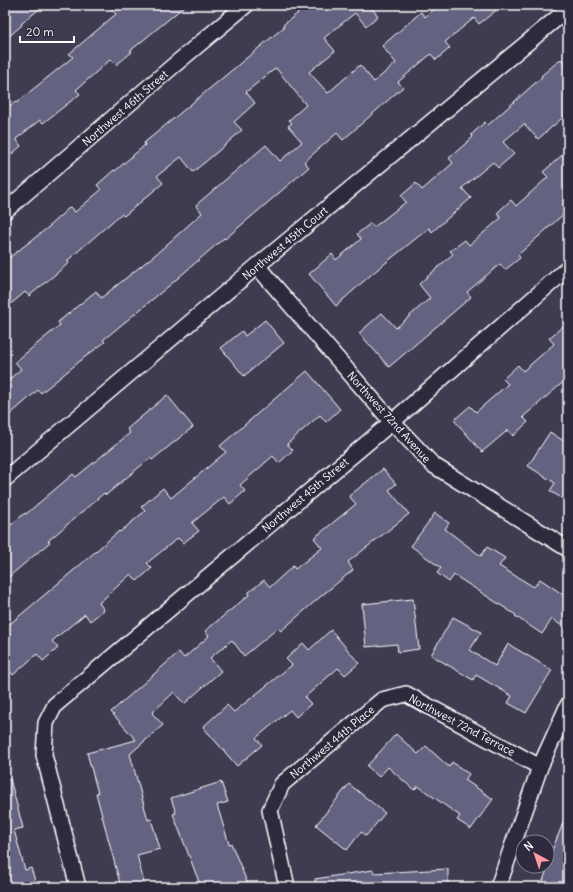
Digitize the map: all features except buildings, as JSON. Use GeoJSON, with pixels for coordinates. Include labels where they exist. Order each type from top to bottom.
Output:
{"type":"FeatureCollection","features":[{"type":"Feature","properties":{"kind":"street","name":"Northwest 46th Street"},"geometry":{"type":"LineString","coordinates":[[5,211],[246,5]]}},
{"type":"Feature","properties":{"kind":"street","name":"Northwest 45th Court"},"geometry":{"type":"LineString","coordinates":[[5,479],[257,266],[568,9]]}},
{"type":"Feature","properties":{"kind":"street","name":"Northwest 72nd Avenue"},"geometry":{"type":"LineString","coordinates":[[257,266],[392,422],[433,465],[568,549]]}},
{"type":"Feature","properties":{"kind":"street","name":"Northwest 45th Street"},"geometry":{"type":"LineString","coordinates":[[78,887],[44,755],[46,723],[55,705],[392,422],[568,268]]}},
{"type":"Feature","properties":{"kind":"street","name":"Northwest 72nd Terrace"},"geometry":{"type":"LineString","coordinates":[[382,700],[406,694],[540,767]]}},
{"type":"Feature","properties":{"kind":"street","name":"Northwest 44th Place"},"geometry":{"type":"LineString","coordinates":[[287,887],[270,810],[282,784],[382,700]]}},
{"type":"Feature","properties":{"kind":"street"},"geometry":{"type":"LineString","coordinates":[[498,887],[512,843],[540,767],[568,705]]}}]}
